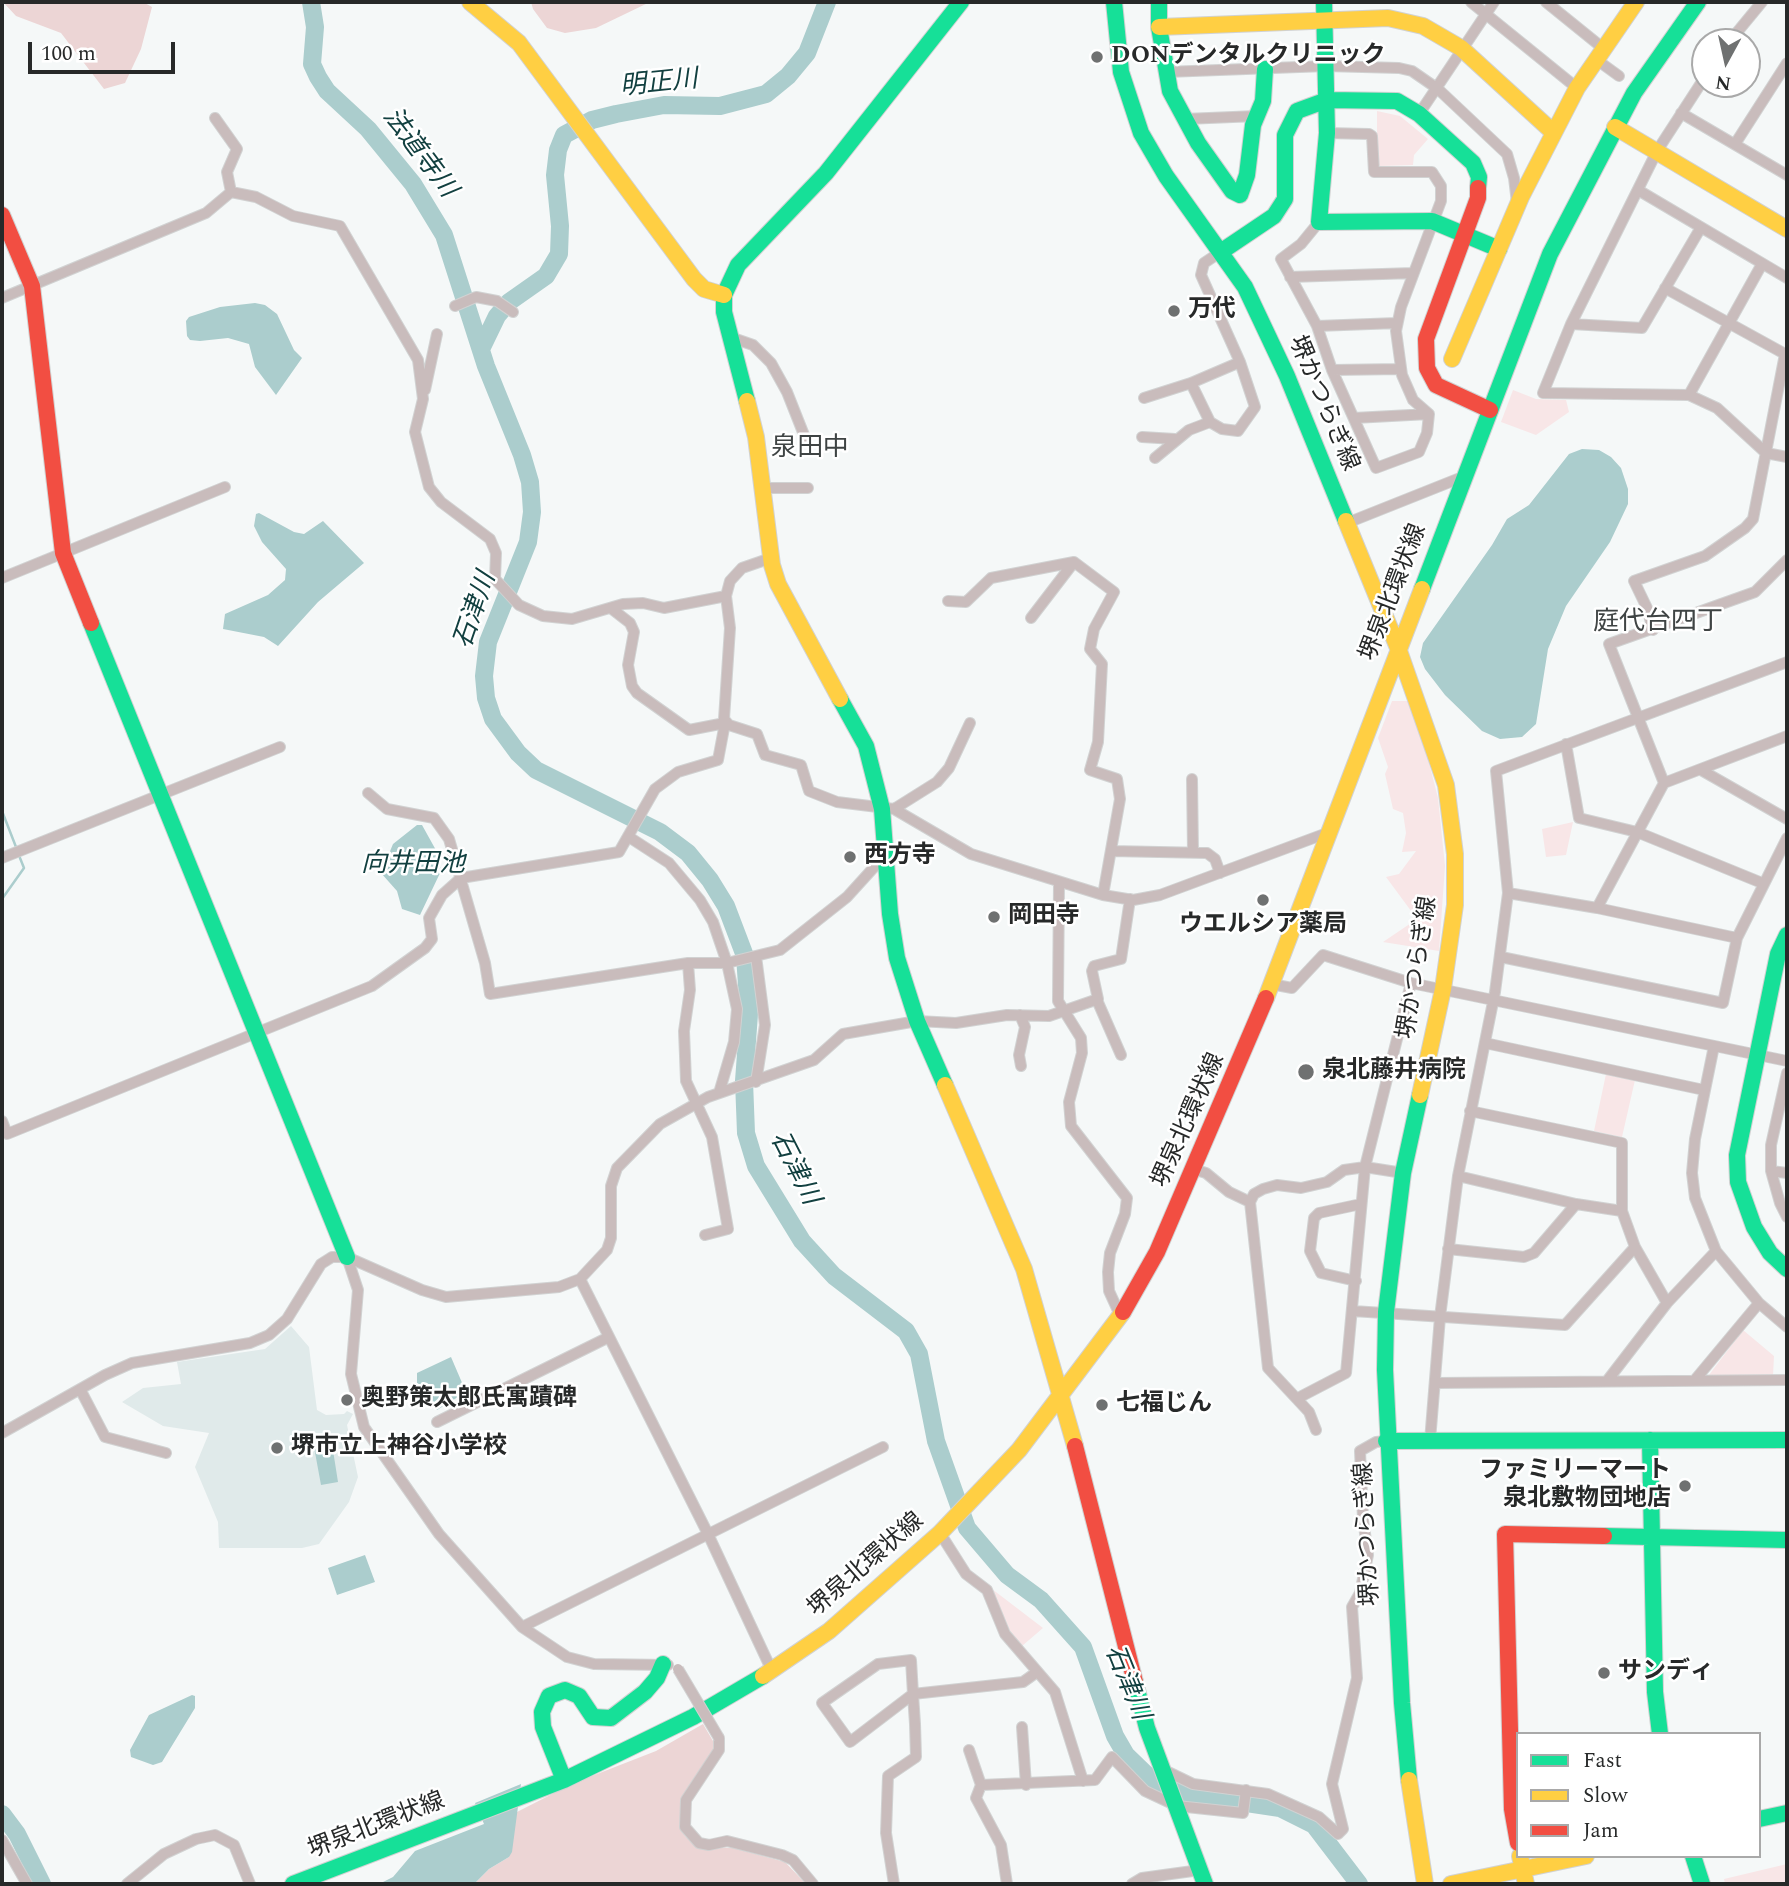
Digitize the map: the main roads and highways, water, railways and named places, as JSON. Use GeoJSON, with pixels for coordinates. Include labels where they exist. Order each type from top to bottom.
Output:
{"type":"FeatureCollection","features":[{"type":"Feature","properties":{"kind":"water"},"geometry":{"type":"Polygon","coordinates":[[[255,303],[265,305],[277,314],[294,350],[302,358],[276,395],[255,367],[249,344],[228,338],[190,340],[187,336],[186,321],[189,317],[220,307],[255,303]]]}},
{"type":"Feature","properties":{"kind":"water"},"geometry":{"type":"Polygon","coordinates":[[[1582,449],[1599,450],[1611,457],[1621,468],[1628,489],[1628,504],[1610,542],[1566,606],[1548,649],[1536,724],[1522,737],[1500,739],[1482,731],[1445,695],[1425,669],[1420,657],[1423,643],[1492,545],[1507,519],[1529,505],[1569,454],[1582,449]]]}},
{"type":"Feature","properties":{"kind":"water"},"geometry":{"type":"Polygon","coordinates":[[[259,513],[294,532],[304,534],[323,521],[364,563],[318,602],[278,646],[264,637],[223,629],[225,614],[268,595],[285,580],[286,569],[262,542],[254,526],[256,514],[259,513]]]}},
{"type":"Feature","properties":{"kind":"water","name":"向井田池"},"geometry":{"type":"Polygon","coordinates":[[[417,825],[422,825],[437,852],[441,871],[420,915],[402,909],[397,891],[381,873],[393,844],[417,825]]]}},
{"type":"Feature","properties":{"kind":"water"},"geometry":{"type":"Polygon","coordinates":[[[451,1357],[466,1392],[437,1410],[417,1393],[417,1373],[451,1357]]]}},
{"type":"Feature","properties":{"kind":"water"},"geometry":{"type":"Polygon","coordinates":[[[332,1444],[338,1482],[321,1485],[314,1447],[332,1444]]]}},
{"type":"Feature","properties":{"kind":"water"},"geometry":{"type":"Polygon","coordinates":[[[365,1555],[375,1582],[337,1595],[328,1568],[365,1555]]]}},
{"type":"Feature","properties":{"kind":"water"},"geometry":{"type":"Polygon","coordinates":[[[195,1696],[195,1708],[162,1762],[153,1765],[131,1757],[130,1750],[149,1715],[195,1696]]]}},
{"type":"Feature","properties":{"kind":"water"},"geometry":{"type":"Polygon","coordinates":[[[521,1784],[512,1852],[474,1884],[379,1884],[393,1877],[415,1851],[484,1824],[475,1803],[521,1784]]]}},
{"type":"Feature","properties":{"kind":"waterway","name":"石津川"},"geometry":{"type":"LineString","coordinates":[[311,2],[315,27],[312,64],[327,91],[368,129],[413,184],[444,235],[486,366],[530,482],[532,512],[528,542],[488,642],[484,676],[486,698],[493,719],[518,753],[536,770],[660,832],[688,853],[710,880],[726,906],[745,956],[749,1014],[744,1081],[746,1133],[756,1166],[802,1241],[834,1276],[906,1331],[919,1354],[936,1441],[967,1528],[1007,1575],[1041,1600],[1083,1647],[1115,1736],[1126,1755],[1155,1783],[1180,1793],[1280,1808],[1314,1825],[1359,1884]]}},
{"type":"Feature","properties":{"kind":"waterway","name":"明正川"},"geometry":{"type":"LineString","coordinates":[[482,347],[497,316],[509,302],[546,276],[559,254],[560,226],[555,175],[558,150],[564,135],[592,120],[616,114],[664,105],[720,106],[766,94],[788,76],[807,53],[827,2]]}},
{"type":"Feature","properties":{"kind":"waterway"},"geometry":{"type":"LineString","coordinates":[[2,811],[16,847]]}},
{"type":"Feature","properties":{"kind":"waterway"},"geometry":{"type":"LineString","coordinates":[[2,899],[24,868],[18,853]]}},
{"type":"Feature","properties":{"kind":"waterway"},"geometry":{"type":"LineString","coordinates":[[2,1814],[17,1834],[42,1884]]}},
{"type":"Feature","properties":{"kind":"place","name":"DONデンタルクリニック"},"geometry":{"type":"Point","coordinates":[1097,57]}},
{"type":"Feature","properties":{"kind":"place","name":"万代"},"geometry":{"type":"Point","coordinates":[1174,311]}},
{"type":"Feature","properties":{"kind":"place","name":"西方寺"},"geometry":{"type":"Point","coordinates":[850,857]}},
{"type":"Feature","properties":{"kind":"place","name":"ウエルシア薬局"},"geometry":{"type":"Point","coordinates":[1263,900]}},
{"type":"Feature","properties":{"kind":"place","name":"岡田寺"},"geometry":{"type":"Point","coordinates":[994,917]}},
{"type":"Feature","properties":{"kind":"place","name":"泉北藤井病院"},"geometry":{"type":"Point","coordinates":[1306,1072]}},
{"type":"Feature","properties":{"kind":"place","name":"奥野策太郎氏寓蹟碑"},"geometry":{"type":"Point","coordinates":[347,1400]}},
{"type":"Feature","properties":{"kind":"place","name":"七福じん"},"geometry":{"type":"Point","coordinates":[1102,1405]}},
{"type":"Feature","properties":{"kind":"place","name":"堺市立上神谷小学校"},"geometry":{"type":"Point","coordinates":[277,1448]}},
{"type":"Feature","properties":{"kind":"place","name":"ファミリーマート 泉北敷物団地店"},"geometry":{"type":"Point","coordinates":[1685,1486]}},
{"type":"Feature","properties":{"kind":"place","name":"サンディ"},"geometry":{"type":"Point","coordinates":[1604,1673]}},
{"type":"Feature","properties":{"kind":"district","name":"泉田中"},"geometry":{"type":"Point","coordinates":[810,450]}},
{"type":"Feature","properties":{"kind":"district","name":"庭代台四丁"},"geometry":{"type":"Point","coordinates":[1658,624]}},
{"type":"Feature","properties":{"kind":"water label","name":"法道寺川"},"geometry":{"type":"Point","coordinates":[418,154]}}]}
